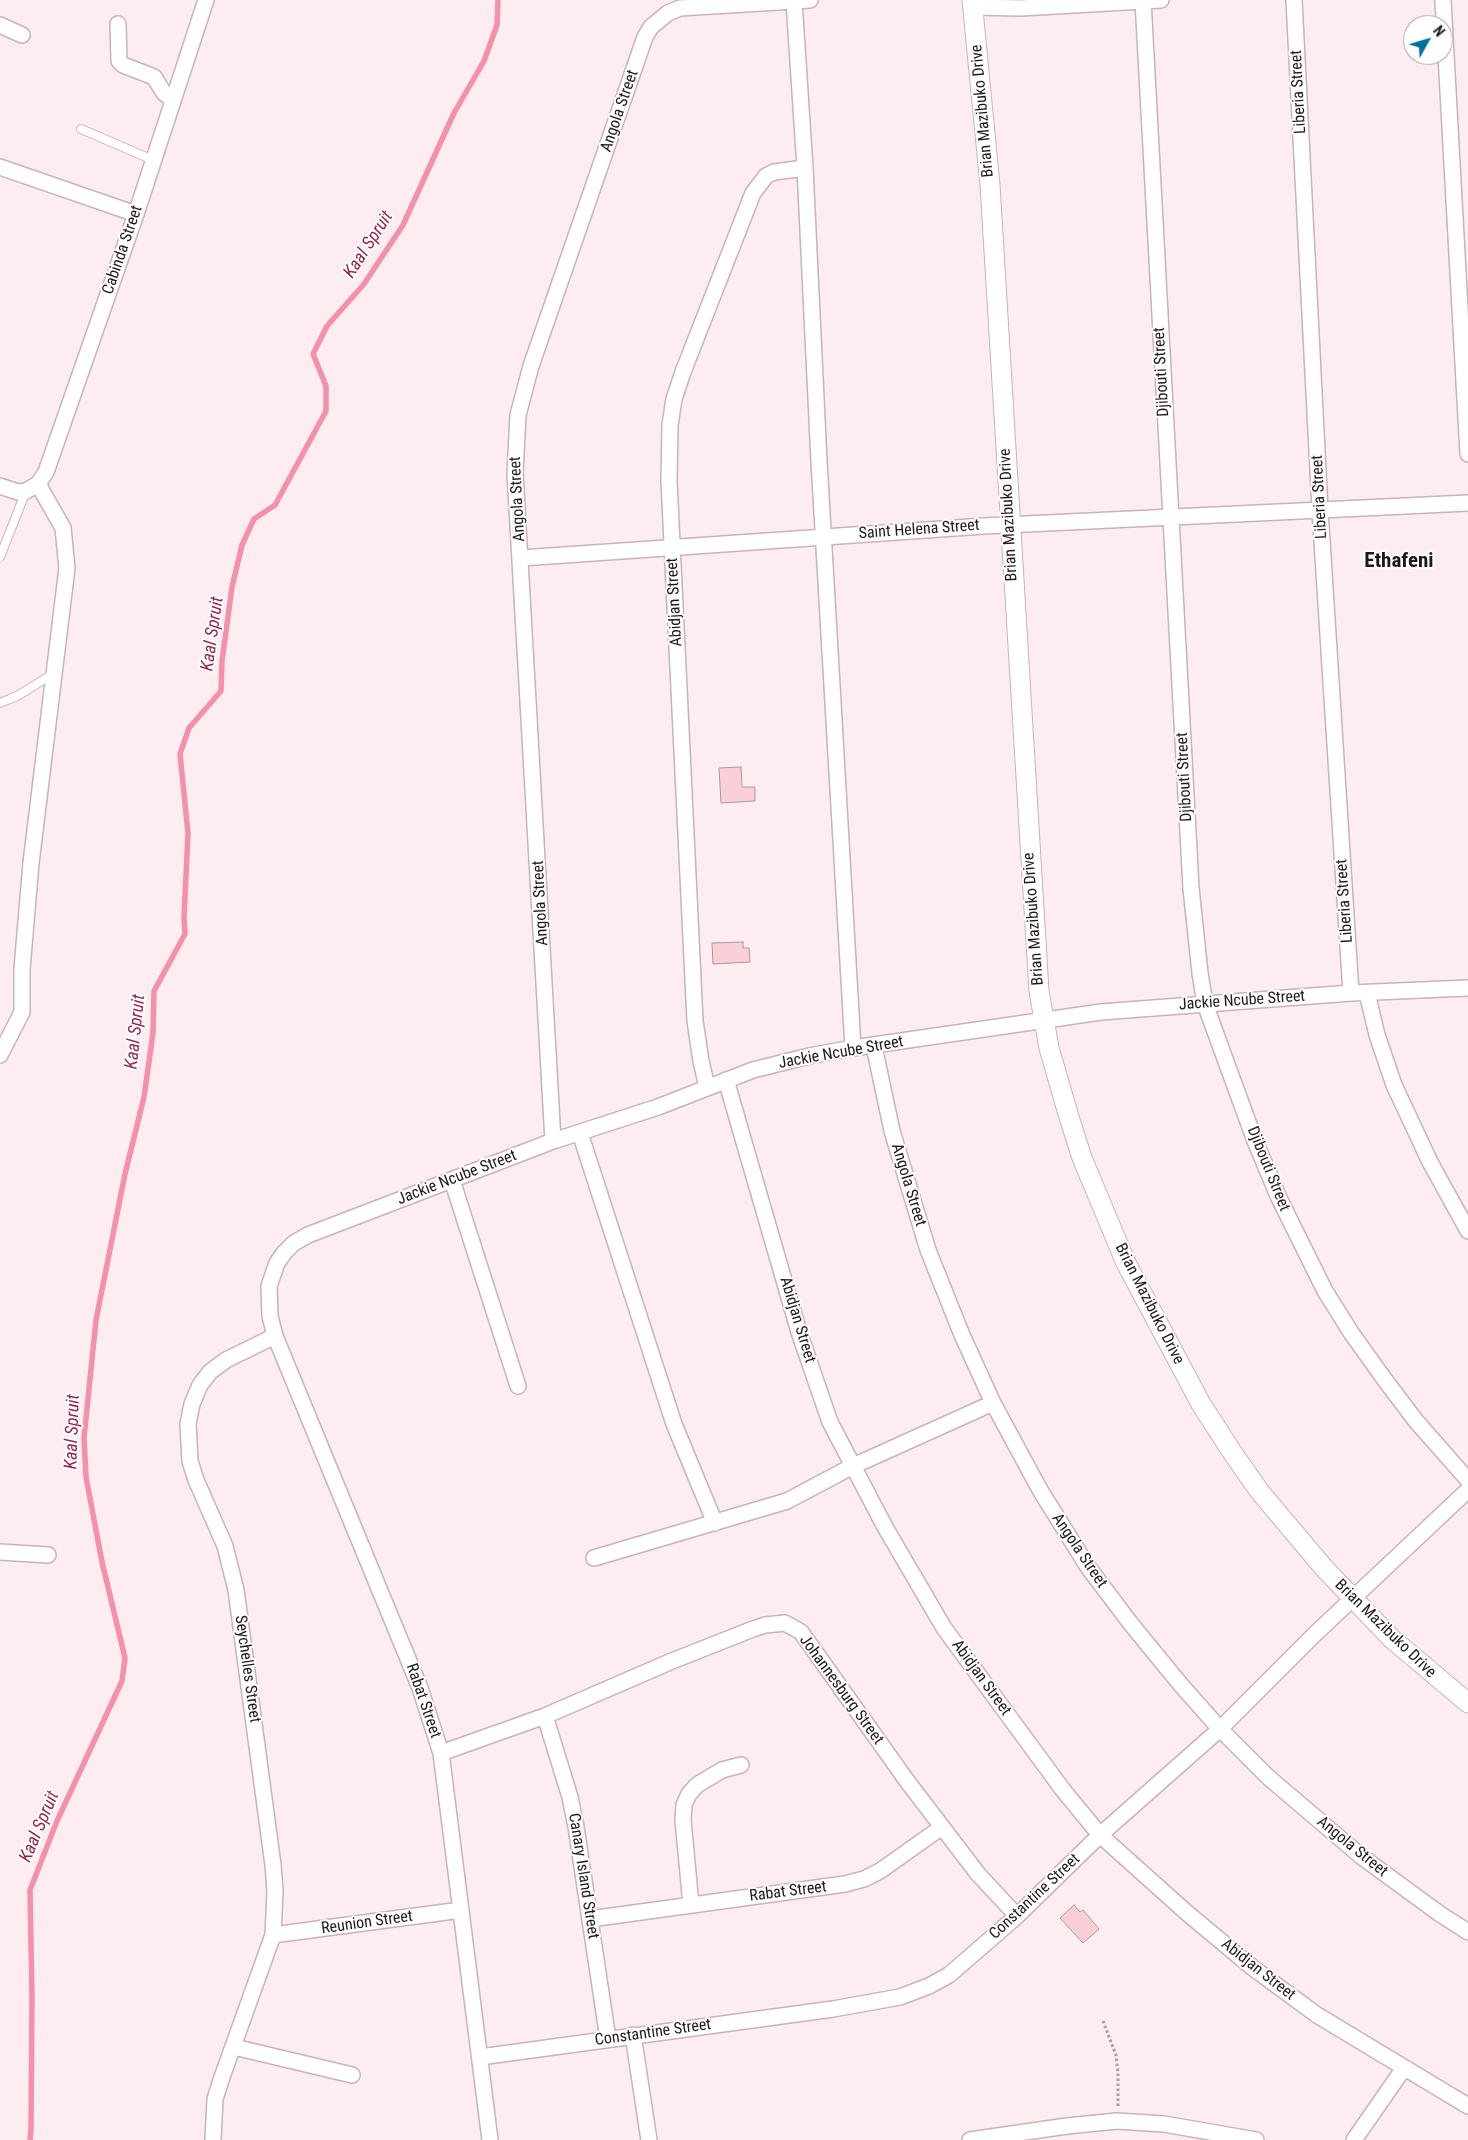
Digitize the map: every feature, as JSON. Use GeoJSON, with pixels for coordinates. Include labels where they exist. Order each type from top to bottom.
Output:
{"type":"FeatureCollection","features":[{"type":"Feature","properties":{"kind":"street","name":"Cabinda Street"},"geometry":{"type":"LineString","coordinates":[[32,488],[46,472],[136,214],[172,98],[206,0]]}},
{"type":"Feature","properties":{"kind":"street","name":"Angola Street"},"geometry":{"type":"LineString","coordinates":[[553,1141],[515,440],[522,393],[645,37],[651,27],[679,4],[810,0]]}},
{"type":"Feature","properties":{"kind":"street"},"geometry":{"type":"LineString","coordinates":[[972,4],[1021,8],[1160,0]]}},
{"type":"Feature","properties":{"kind":"street","name":"Liberia Street"},"geometry":{"type":"LineString","coordinates":[[1294,0],[1320,510],[1351,993]]}},
{"type":"Feature","properties":{"kind":"street"},"geometry":{"type":"LineString","coordinates":[[1443,0],[1468,454]]}},
{"type":"Feature","properties":{"kind":"street"},"geometry":{"type":"LineString","coordinates":[[794,1],[806,168],[817,432],[825,537],[853,1048]]}},
{"type":"Feature","properties":{"kind":"street","name":"Djibouti Street"},"geometry":{"type":"LineString","coordinates":[[1143,1],[1192,897],[1205,1004],[1268,1174],[1300,1244],[1325,1291],[1352,1334],[1416,1421],[1468,1480]]}},
{"type":"Feature","properties":{"kind":"street","name":"Brian Mazibuko Drive"},"geometry":{"type":"LineString","coordinates":[[972,4],[990,185],[1035,944],[1039,991],[1044,1019],[1061,1089],[1082,1158],[1126,1263],[1201,1404],[1260,1492],[1296,1536],[1398,1645],[1468,1703]]}},
{"type":"Feature","properties":{"kind":"street"},"geometry":{"type":"LineString","coordinates":[[118,24],[119,61],[123,65],[154,77],[164,93],[172,98]]}},
{"type":"Feature","properties":{"kind":"street"},"geometry":{"type":"LineString","coordinates":[[0,25],[22,35]]}},
{"type":"Feature","properties":{"kind":"street"},"geometry":{"type":"LineString","coordinates":[[0,167],[136,214]]}},
{"type":"Feature","properties":{"kind":"street","name":"Abidjan Street"},"geometry":{"type":"LineString","coordinates":[[707,1086],[700,1061],[695,1021],[668,466],[670,425],[674,398],[683,372],[753,193],[766,176],[774,172],[806,168]]}},
{"type":"Feature","properties":{"kind":"street"},"geometry":{"type":"LineString","coordinates":[[0,486],[18,492],[32,488],[63,528],[67,568],[25,916],[22,1012],[2,1046]]}},
{"type":"Feature","properties":{"kind":"street","name":"Saint Helena Street"},"geometry":{"type":"LineString","coordinates":[[521,558],[1010,525],[1468,504]]}},
{"type":"Feature","properties":{"kind":"street","name":"Jackie Ncube Street"},"geometry":{"type":"LineString","coordinates":[[269,1286],[277,1263],[284,1253],[294,1243],[308,1235],[553,1141],[658,1107],[707,1086],[778,1063],[853,1048],[1101,1012],[1351,993],[1468,988]]}},
{"type":"Feature","properties":{"kind":"street"},"geometry":{"type":"LineString","coordinates":[[1367,993],[1376,1035],[1394,1084],[1430,1162],[1468,1231]]}},
{"type":"Feature","properties":{"kind":"street","name":"Angola Street"},"geometry":{"type":"LineString","coordinates":[[874,1046],[892,1131],[928,1250],[962,1335],[993,1403],[1040,1490],[1088,1566],[1131,1624],[1220,1729],[1275,1783],[1362,1857],[1468,1932]]}},
{"type":"Feature","properties":{"kind":"street","name":"Abidjan Street"},"geometry":{"type":"LineString","coordinates":[[726,1080],[800,1332],[830,1422],[884,1527],[944,1628],[1063,1790],[1100,1835],[1186,1912],[1253,1968],[1317,2015],[1468,2106]]}},
{"type":"Feature","properties":{"kind":"street"},"geometry":{"type":"LineString","coordinates":[[580,1133],[674,1424],[716,1523]]}},
{"type":"Feature","properties":{"kind":"street"},"geometry":{"type":"LineString","coordinates":[[452,1180],[518,1386]]}},
{"type":"Feature","properties":{"kind":"street","name":"Rabat Street"},"geometry":{"type":"LineString","coordinates":[[269,1286],[270,1316],[275,1336],[420,1688],[441,1753],[490,2140]]}},
{"type":"Feature","properties":{"kind":"street","name":"Seychelles Street"},"geometry":{"type":"LineString","coordinates":[[213,2140],[215,2099],[273,1936],[275,1918],[273,1864],[236,1590],[225,1546],[196,1480],[190,1461],[188,1424],[192,1404],[200,1385],[210,1372],[226,1360],[275,1336]]}},
{"type":"Feature","properties":{"kind":"street"},"geometry":{"type":"LineString","coordinates":[[594,1558],[787,1501],[853,1466],[993,1403]]}},
{"type":"Feature","properties":{"kind":"street","name":"Constantine Street"},"geometry":{"type":"LineString","coordinates":[[480,2057],[833,2009],[900,1997],[929,1986],[949,1975],[1017,1916],[1100,1835],[1220,1729],[1468,1490]]}},
{"type":"Feature","properties":{"kind":"street"},"geometry":{"type":"LineString","coordinates":[[0,1552],[48,1555]]}},
{"type":"Feature","properties":{"kind":"street","name":"Johannesburg Street"},"geometry":{"type":"LineString","coordinates":[[441,1753],[545,1716],[672,1661],[753,1629],[765,1625],[785,1623],[801,1632],[942,1827],[978,1874],[1017,1916]]}},
{"type":"Feature","properties":{"kind":"street","name":"Canary Island Street"},"geometry":{"type":"LineString","coordinates":[[545,1716],[570,1797],[581,1857],[608,2039]]}},
{"type":"Feature","properties":{"kind":"street"},"geometry":{"type":"LineString","coordinates":[[691,1905],[683,1820],[684,1806],[689,1794],[697,1785],[722,1770],[740,1765]]}},
{"type":"Feature","properties":{"kind":"street","name":"Rabat Street"},"geometry":{"type":"LineString","coordinates":[[590,1918],[824,1888],[864,1879],[901,1857],[942,1827]]}},
{"type":"Feature","properties":{"kind":"street","name":"Reunion Street"},"geometry":{"type":"LineString","coordinates":[[273,1936],[461,1910]]}},
{"type":"Feature","properties":{"kind":"street"},"geometry":{"type":"LineString","coordinates":[[632,2035],[649,2140]]}},
{"type":"Feature","properties":{"kind":"street"},"geometry":{"type":"LineString","coordinates":[[234,2047],[352,2075]]}},
{"type":"Feature","properties":{"kind":"street"},"geometry":{"type":"LineString","coordinates":[[1354,2140],[1404,2068]]}},
{"type":"Feature","properties":{"kind":"street"},"geometry":{"type":"LineString","coordinates":[[970,2140],[1117,2121],[1164,2124],[1256,2140]]}},
{"type":"Feature","properties":{"kind":"lane"},"geometry":{"type":"LineString","coordinates":[[82,129],[153,160]]}},
{"type":"Feature","properties":{"kind":"lane"},"geometry":{"type":"LineString","coordinates":[[0,557],[32,488]]}},
{"type":"Feature","properties":{"kind":"lane"},"geometry":{"type":"LineString","coordinates":[[0,703],[17,696],[54,673]]}},
{"type":"Feature","properties":{"kind":"path"},"geometry":{"type":"LineString","coordinates":[[1103,2021],[1116,2055],[1118,2073],[1117,2121]]}},
{"type":"Feature","properties":{"kind":"building"},"geometry":{"type":"Polygon","coordinates":[[[741,767],[742,787],[755,787],[755,801],[721,803],[719,768],[741,767]]]}},
{"type":"Feature","properties":{"kind":"building"},"geometry":{"type":"Polygon","coordinates":[[[743,942],[743,948],[749,948],[750,962],[713,964],[712,943],[743,942]]]}},
{"type":"Feature","properties":{"kind":"building"},"geometry":{"type":"Polygon","coordinates":[[[1074,1905],[1080,1912],[1083,1910],[1099,1929],[1083,1943],[1060,1918],[1074,1905]]]}},
{"type":"Feature","properties":{"kind":"waterway","name":"Kaal Spruit"},"geometry":{"type":"LineString","coordinates":[[30,2140],[32,1998],[30,1890],[57,1821],[122,1681],[125,1658],[102,1562],[86,1477],[84,1438],[96,1320],[125,1174],[144,1097],[153,1033],[154,991],[185,934],[188,833],[180,754],[189,728],[221,691],[222,661],[232,587],[242,545],[254,519],[275,505],[326,411],[326,386],[313,354],[327,326],[364,284],[403,225],[454,113],[484,61],[497,25],[498,0]]}},
{"type":"Feature","properties":{"kind":"district","name":"Ethafeni"},"geometry":{"type":"Point","coordinates":[1399,562]}}]}
